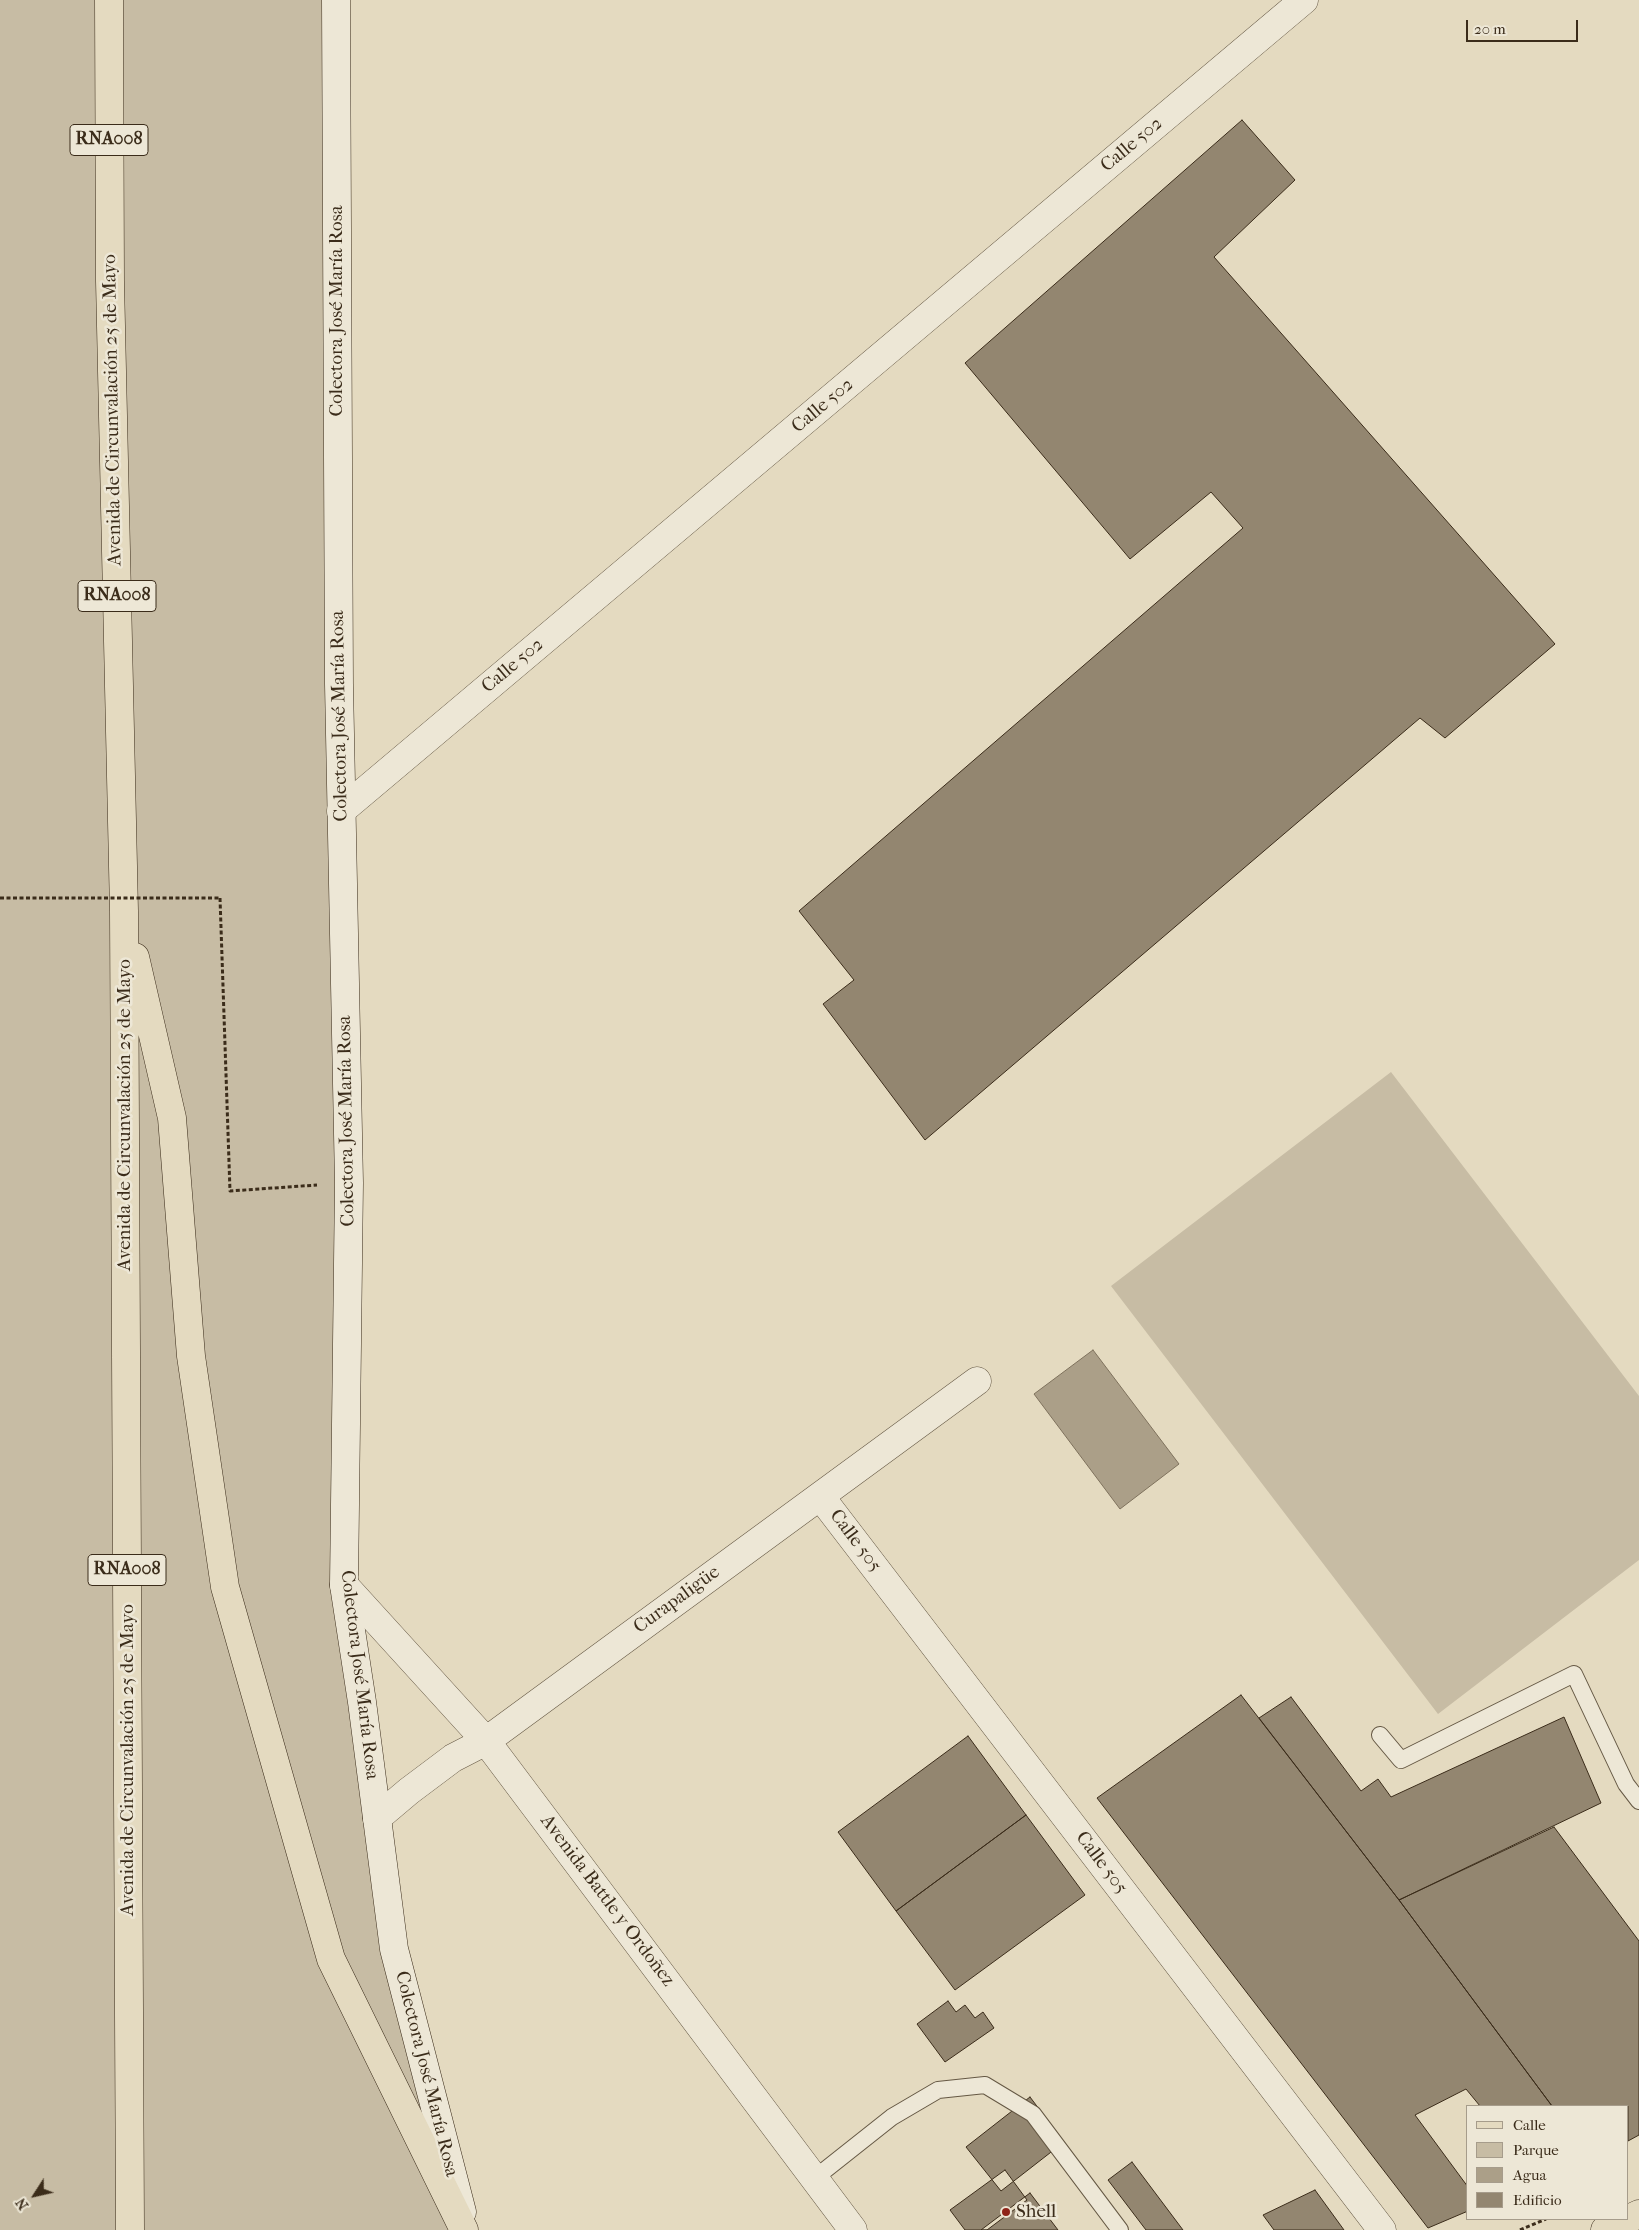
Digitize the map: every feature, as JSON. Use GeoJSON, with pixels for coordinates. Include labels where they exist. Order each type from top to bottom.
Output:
{"type":"FeatureCollection","features":[{"type":"Feature","properties":{"kind":"main road","name":"Avenida de Circunvalación 25 de Mayo"},"geometry":{"type":"LineString","coordinates":[[109,0],[110,280],[124,911],[130,2230]]}},
{"type":"Feature","properties":{"kind":"main road"},"geometry":{"type":"LineString","coordinates":[[124,911],[172,1118],[191,1356],[225,1587],[331,1959],[465,2230]]}},
{"type":"Feature","properties":{"kind":"main road"},"geometry":{"type":"LineString","coordinates":[[1605,2230],[1626,2220]]}},
{"type":"Feature","properties":{"kind":"street","name":"Colectora José María Rosa"},"geometry":{"type":"LineString","coordinates":[[336,0],[338,684],[349,1183],[344,1585],[394,1949],[465,2230]]}},
{"type":"Feature","properties":{"kind":"street","name":"Calle 502"},"geometry":{"type":"LineString","coordinates":[[341,811],[1304,0]]}},
{"type":"Feature","properties":{"kind":"street","name":"Curapaligüe"},"geometry":{"type":"LineString","coordinates":[[377,1818],[453,1758],[486,1741],[977,1381]]}},
{"type":"Feature","properties":{"kind":"street","name":"Calle 505"},"geometry":{"type":"LineString","coordinates":[[820,1496],[1382,2230]]}},
{"type":"Feature","properties":{"kind":"street","name":"Avenida Battle y Ordoñez"},"geometry":{"type":"LineString","coordinates":[[344,1585],[486,1741],[853,2230]]}},
{"type":"Feature","properties":{"kind":"lane"},"geometry":{"type":"LineString","coordinates":[[1380,1735],[1401,1760],[1574,1674],[1626,1784],[1639,1801]]}},
{"type":"Feature","properties":{"kind":"lane"},"geometry":{"type":"LineString","coordinates":[[814,2178],[892,2116],[938,2090],[985,2085],[1033,2114],[1120,2230]]}},
{"type":"Feature","properties":{"kind":"path"},"geometry":{"type":"LineString","coordinates":[[0,898],[220,898],[230,1191],[349,1183]]}},
{"type":"Feature","properties":{"kind":"path"},"geometry":{"type":"LineString","coordinates":[[1520,2230],[1544,2220]]}},
{"type":"Feature","properties":{"kind":"green space"},"geometry":{"type":"Polygon","coordinates":[[[0,0],[336,0],[344,1585],[394,1949],[466,2230],[0,2230],[0,0]]]}},
{"type":"Feature","properties":{"kind":"green space"},"geometry":{"type":"Polygon","coordinates":[[[1391,1072],[1639,1396],[1639,1560],[1438,1714],[1111,1286],[1391,1072]]]}},
{"type":"Feature","properties":{"kind":"water"},"geometry":{"type":"Polygon","coordinates":[[[1093,1350],[1179,1464],[1120,1509],[1034,1394],[1093,1350]]]}},
{"type":"Feature","properties":{"kind":"building"},"geometry":{"type":"Polygon","coordinates":[[[1242,120],[1295,180],[1214,257],[1555,644],[1445,738],[1420,718],[925,1140],[823,1004],[854,980],[799,911],[1243,528],[1211,492],[1130,559],[965,363],[1242,120]]]}},
{"type":"Feature","properties":{"kind":"building"},"geometry":{"type":"Polygon","coordinates":[[[1241,1695],[1399,1900],[1551,2105],[1479,2105],[1466,2089],[1415,2115],[1466,2184],[1466,2212],[1428,2228],[1097,1798],[1241,1695]]]}},
{"type":"Feature","properties":{"kind":"building"},"geometry":{"type":"Polygon","coordinates":[[[1291,1697],[1361,1791],[1378,1779],[1391,1797],[1564,1717],[1601,1803],[1399,1900],[1259,1718],[1291,1697]]]}},
{"type":"Feature","properties":{"kind":"building"},"geometry":{"type":"Polygon","coordinates":[[[968,1736],[1026,1815],[896,1911],[838,1832],[968,1736]]]}},
{"type":"Feature","properties":{"kind":"building"},"geometry":{"type":"Polygon","coordinates":[[[1026,1815],[1085,1895],[955,1990],[896,1911],[1026,1815]]]}},
{"type":"Feature","properties":{"kind":"building"},"geometry":{"type":"Polygon","coordinates":[[[1554,1827],[1639,1941],[1639,2135],[1629,2140],[1629,2105],[1551,2105],[1399,1900],[1554,1827]]]}},
{"type":"Feature","properties":{"kind":"building"},"geometry":{"type":"Polygon","coordinates":[[[948,2001],[956,2012],[965,2005],[975,2018],[983,2012],[994,2028],[945,2062],[917,2024],[948,2001]]]}},
{"type":"Feature","properties":{"kind":"building"},"geometry":{"type":"Polygon","coordinates":[[[1030,2097],[1064,2142],[1001,2191],[966,2147],[1030,2097]]]}},
{"type":"Feature","properties":{"kind":"building"},"geometry":{"type":"Polygon","coordinates":[[[1132,2162],[1183,2230],[1146,2230],[1108,2180],[1132,2162]]]}},
{"type":"Feature","properties":{"kind":"building"},"geometry":{"type":"Polygon","coordinates":[[[1005,2170],[1027,2200],[987,2230],[965,2230],[950,2210],[1005,2170]]]}},
{"type":"Feature","properties":{"kind":"building"},"geometry":{"type":"Polygon","coordinates":[[[1315,2190],[1344,2230],[1274,2230],[1263,2215],[1315,2190]]]}},
{"type":"Feature","properties":{"kind":"building"},"geometry":{"type":"Polygon","coordinates":[[[1030,2193],[1058,2230],[981,2230],[1030,2193]]]}},
{"type":"Feature","properties":{"kind":"place","name":"Shell"},"geometry":{"type":"Point","coordinates":[1006,2212]}}]}
